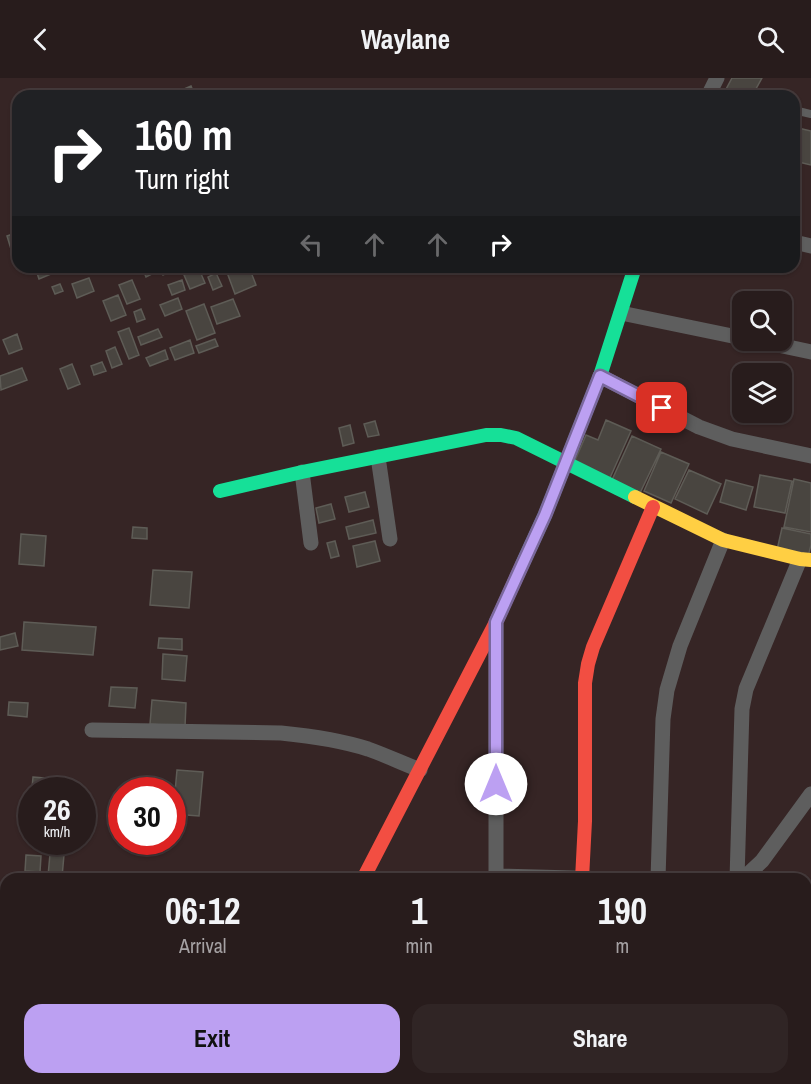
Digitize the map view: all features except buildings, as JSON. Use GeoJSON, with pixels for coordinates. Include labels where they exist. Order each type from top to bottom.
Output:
{"type":"FeatureCollection","features":[{"type":"Feature","properties":{"kind":"street"},"geometry":{"type":"LineString","coordinates":[[366,873],[496,622],[545,515],[600,376],[633,273]]}},
{"type":"Feature","properties":{"kind":"street"},"geometry":{"type":"LineString","coordinates":[[621,313],[732,336]]}},
{"type":"Feature","properties":{"kind":"street"},"geometry":{"type":"LineString","coordinates":[[792,348],[811,352]]}},
{"type":"Feature","properties":{"kind":"street"},"geometry":{"type":"LineString","coordinates":[[600,376],[699,427],[732,439],[811,456]]}},
{"type":"Feature","properties":{"kind":"street"},"geometry":{"type":"LineString","coordinates":[[220,491],[486,435],[501,435],[516,438],[723,540],[805,560],[746,689],[742,709],[738,873]]}},
{"type":"Feature","properties":{"kind":"street"},"geometry":{"type":"LineString","coordinates":[[378,457],[390,539]]}},
{"type":"Feature","properties":{"kind":"street"},"geometry":{"type":"LineString","coordinates":[[302,472],[311,543]]}},
{"type":"Feature","properties":{"kind":"street"},"geometry":{"type":"LineString","coordinates":[[582,873],[585,821],[585,683],[588,664],[593,647],[653,507]]}},
{"type":"Feature","properties":{"kind":"street"},"geometry":{"type":"LineString","coordinates":[[658,873],[663,719],[667,690],[680,646],[723,540]]}},
{"type":"Feature","properties":{"kind":"street"},"geometry":{"type":"LineString","coordinates":[[496,622],[496,873]]}},
{"type":"Feature","properties":{"kind":"street"},"geometry":{"type":"LineString","coordinates":[[92,730],[281,733],[327,738],[368,749],[420,770]]}},
{"type":"Feature","properties":{"kind":"street"},"geometry":{"type":"LineString","coordinates":[[749,873],[762,861],[811,794]]}},
{"type":"Feature","properties":{"kind":"traffic: fast"},"geometry":{"type":"LineString","coordinates":[[522,565],[545,515],[600,376],[633,273]]}},
{"type":"Feature","properties":{"kind":"traffic: fast"},"geometry":{"type":"LineString","coordinates":[[220,491],[486,435],[501,435],[516,438],[635,497]]}},
{"type":"Feature","properties":{"kind":"traffic: slow"},"geometry":{"type":"LineString","coordinates":[[635,497],[723,540],[811,560]]}},
{"type":"Feature","properties":{"kind":"traffic: jam"},"geometry":{"type":"LineString","coordinates":[[582,873],[585,821],[585,683],[588,664],[593,647],[653,507]]}},
{"type":"Feature","properties":{"kind":"traffic: jam"},"geometry":{"type":"LineString","coordinates":[[366,873],[496,622],[522,565]]}},
{"type":"Feature","properties":{"kind":"route"},"geometry":{"type":"LineString","coordinates":[[496,784],[496,622],[567,463],[600,376],[662,408]]}}]}
